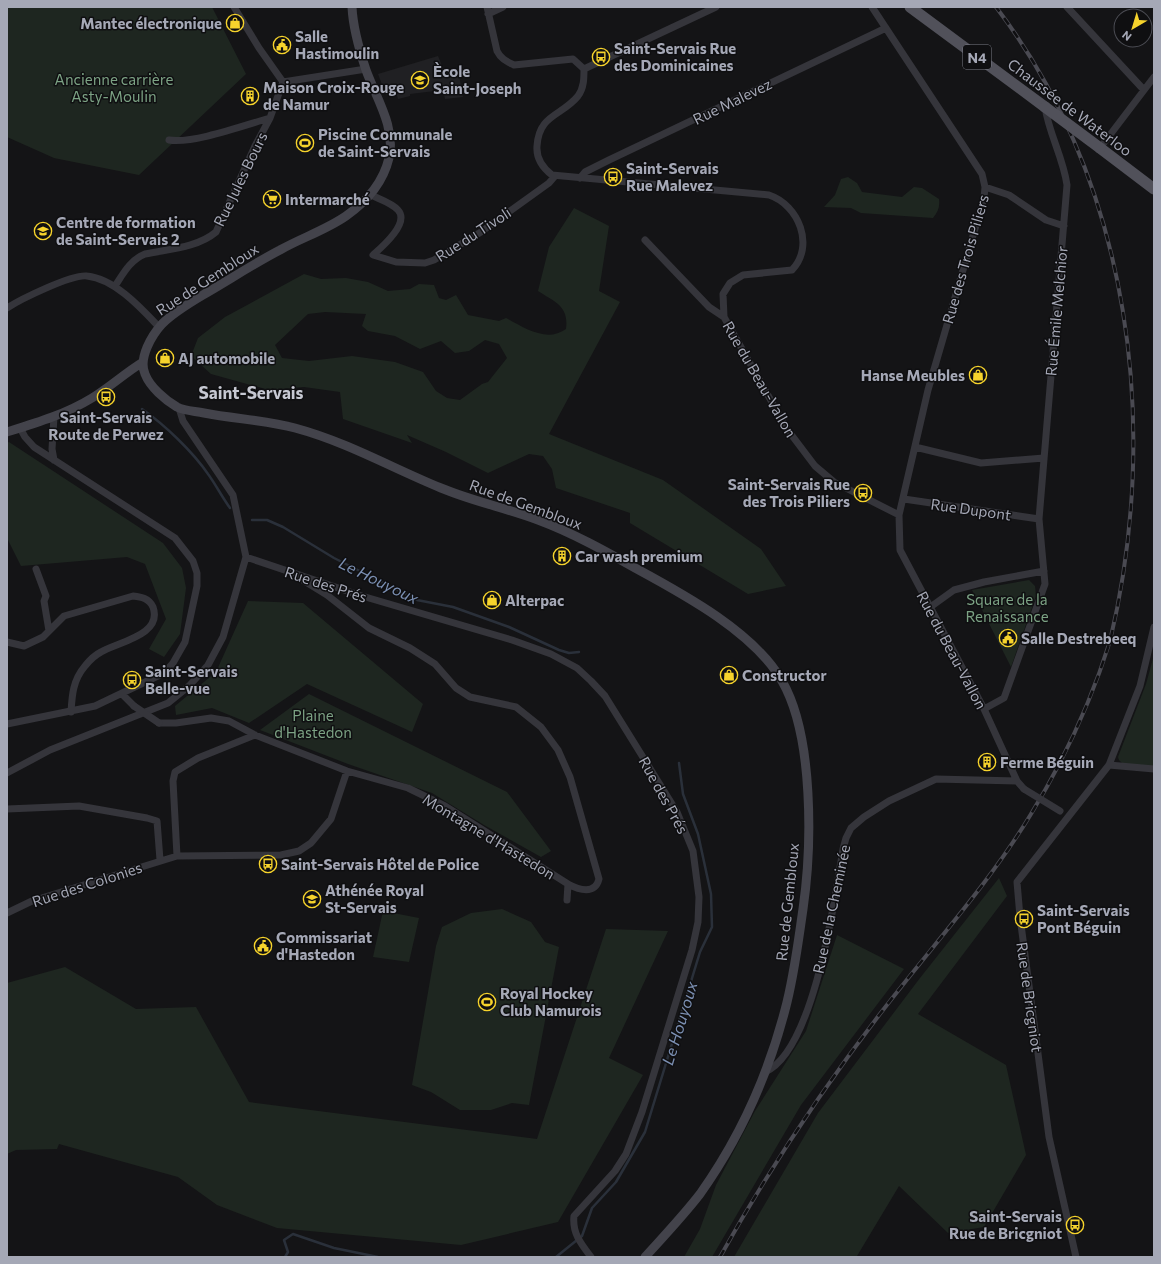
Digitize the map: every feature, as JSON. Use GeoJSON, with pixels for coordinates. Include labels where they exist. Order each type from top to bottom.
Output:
{"type":"FeatureCollection","features":[{"type":"Feature","properties":{"kind":"main road","name":"Rue de Gembloux"},"geometry":{"type":"LineString","coordinates":[[352,7],[352,23],[366,69],[390,130],[390,157],[383,175],[371,195],[344,217],[267,257],[194,301],[159,327],[147,349],[143,362],[144,374],[154,388],[179,408],[290,427],[338,441],[445,490],[526,515],[568,532],[633,566],[702,607],[750,644],[773,667],[784,684],[794,710],[804,750],[809,828],[805,893],[791,985],[778,1034],[765,1072],[742,1123],[719,1164],[689,1207],[645,1257]]}},
{"type":"Feature","properties":{"kind":"main road","name":"Chaussée de Waterloo"},"geometry":{"type":"LineString","coordinates":[[910,7],[1154,189]]}},
{"type":"Feature","properties":{"kind":"main road"},"geometry":{"type":"LineString","coordinates":[[7,432],[54,417],[93,397],[126,372],[143,362]]}},
{"type":"Feature","properties":{"kind":"street"},"geometry":{"type":"LineString","coordinates":[[234,7],[259,48],[283,82],[366,69]]}},
{"type":"Feature","properties":{"kind":"street"},"geometry":{"type":"LineString","coordinates":[[503,7],[487,11],[497,51],[500,57],[514,65],[573,59],[584,69],[584,81],[578,96],[547,121],[538,134],[537,149],[540,162],[545,170],[555,176]]}},
{"type":"Feature","properties":{"kind":"street"},"geometry":{"type":"LineString","coordinates":[[584,69],[716,7]]}},
{"type":"Feature","properties":{"kind":"street","name":"Rue des Trois Piliers"},"geometry":{"type":"LineString","coordinates":[[872,7],[982,174],[986,187],[928,390],[904,499],[899,515]]}},
{"type":"Feature","properties":{"kind":"street"},"geometry":{"type":"LineString","coordinates":[[1067,7],[1144,90]]}},
{"type":"Feature","properties":{"kind":"street","name":"Rue Malevez"},"geometry":{"type":"LineString","coordinates":[[580,178],[585,172],[603,163],[886,28]]}},
{"type":"Feature","properties":{"kind":"street"},"geometry":{"type":"LineString","coordinates":[[1100,148],[1154,77]]}},
{"type":"Feature","properties":{"kind":"street","name":"Rue Jules Bours"},"geometry":{"type":"LineString","coordinates":[[114,286],[131,262],[137,257],[207,240],[216,232],[255,146],[270,118],[283,82]]}},
{"type":"Feature","properties":{"kind":"street","name":"Rue Émile Melchior"},"geometry":{"type":"LineString","coordinates":[[984,709],[1004,698],[1045,584],[1039,519],[1067,185],[1064,167],[1047,123],[1045,107]]}},
{"type":"Feature","properties":{"kind":"street"},"geometry":{"type":"LineString","coordinates":[[169,140],[177,141],[210,135],[270,118]]}},
{"type":"Feature","properties":{"kind":"street","name":"Rue du Beau-Vallon"},"geometry":{"type":"LineString","coordinates":[[555,176],[769,195],[785,203],[799,222],[803,240],[803,255],[799,263],[792,270],[743,275],[730,283],[723,294],[724,317],[787,429],[815,466],[834,482],[899,515],[900,550],[929,608],[984,709],[1017,781]]}},
{"type":"Feature","properties":{"kind":"street","name":"Rue du Tivoli"},"geometry":{"type":"LineString","coordinates":[[371,195],[393,205],[398,210],[401,218],[397,231],[373,255],[396,262],[425,263],[434,260],[481,232],[549,183],[555,176]]}},
{"type":"Feature","properties":{"kind":"street"},"geometry":{"type":"LineString","coordinates":[[986,187],[1009,195],[1046,220],[1064,226]]}},
{"type":"Feature","properties":{"kind":"street"},"geometry":{"type":"LineString","coordinates":[[645,240],[709,306],[724,317]]}},
{"type":"Feature","properties":{"kind":"street"},"geometry":{"type":"LineString","coordinates":[[7,308],[74,278],[87,276],[114,286],[128,296],[159,327]]}},
{"type":"Feature","properties":{"kind":"street"},"geometry":{"type":"LineString","coordinates":[[7,773],[50,750],[168,704],[189,686],[208,665],[223,636],[246,557],[233,495],[183,421],[179,408]]}},
{"type":"Feature","properties":{"kind":"street"},"geometry":{"type":"LineString","coordinates":[[54,417],[52,449],[54,460]]}},
{"type":"Feature","properties":{"kind":"street"},"geometry":{"type":"LineString","coordinates":[[7,724],[95,706],[164,672],[177,658],[185,642],[197,586],[197,573],[193,561],[175,538],[34,447],[25,437],[20,428]]}},
{"type":"Feature","properties":{"kind":"street"},"geometry":{"type":"LineString","coordinates":[[915,447],[981,463],[1044,458]]}},
{"type":"Feature","properties":{"kind":"street","name":"Rue Dupont"},"geometry":{"type":"LineString","coordinates":[[904,499],[1039,519]]}},
{"type":"Feature","properties":{"kind":"street","name":"Rue des Prés"},"geometry":{"type":"LineString","coordinates":[[246,557],[362,596],[512,640],[550,654],[577,668],[591,680],[605,696],[677,812],[687,835],[694,858],[700,896],[698,922],[692,950],[642,1112],[626,1154],[615,1171],[574,1216],[572,1225],[581,1244],[591,1257]]}},
{"type":"Feature","properties":{"kind":"street"},"geometry":{"type":"LineString","coordinates":[[36,569],[46,596],[44,601],[49,631]]}},
{"type":"Feature","properties":{"kind":"street"},"geometry":{"type":"LineString","coordinates":[[929,608],[954,590],[984,582],[1044,571]]}},
{"type":"Feature","properties":{"kind":"street","name":"Montagne d'Hastedon"},"geometry":{"type":"LineString","coordinates":[[122,694],[141,713],[159,723],[176,723],[211,718],[229,721],[255,735],[347,771],[408,788],[445,806],[579,890],[587,890],[596,886],[600,878],[570,777],[558,750],[541,727],[516,706],[470,697],[456,688],[435,664],[410,648],[369,628],[327,595],[293,573]]}},
{"type":"Feature","properties":{"kind":"street"},"geometry":{"type":"LineString","coordinates":[[7,642],[24,646],[39,640],[64,616],[133,596],[141,597],[152,604],[155,613],[154,621],[148,629],[140,635],[101,652],[84,667],[77,676],[73,690],[71,712]]}},
{"type":"Feature","properties":{"kind":"street","name":"Rue de Bricgniot"},"geometry":{"type":"LineString","coordinates":[[1076,1257],[1049,1137],[1020,917],[1017,882],[1067,816],[1109,765],[1140,686],[1154,627]]}},
{"type":"Feature","properties":{"kind":"street"},"geometry":{"type":"LineString","coordinates":[[177,856],[173,781],[175,772],[198,758],[255,735]]}},
{"type":"Feature","properties":{"kind":"street"},"geometry":{"type":"LineString","coordinates":[[1109,765],[1154,769]]}},
{"type":"Feature","properties":{"kind":"street","name":"Rue des Colonies"},"geometry":{"type":"LineString","coordinates":[[7,913],[32,901],[160,860],[177,856],[281,855],[299,851],[311,843],[331,819],[347,771]]}},
{"type":"Feature","properties":{"kind":"street","name":"Rue de la Cheminée"},"geometry":{"type":"LineString","coordinates":[[765,1072],[775,1066],[787,1052],[809,1008],[832,922],[843,849],[851,828],[889,801],[936,779],[1017,781]]}},
{"type":"Feature","properties":{"kind":"street"},"geometry":{"type":"LineString","coordinates":[[1017,781],[1024,789],[1067,816]]}},
{"type":"Feature","properties":{"kind":"street"},"geometry":{"type":"LineString","coordinates":[[7,808],[79,806],[157,821],[160,860]]}},
{"type":"Feature","properties":{"kind":"street","name":"Montagne d'Hastedon"},"geometry":{"type":"LineString","coordinates":[[567,900],[568,884]]}},
{"type":"Feature","properties":{"kind":"shaded area","name":"Ècole Saint-Joseph"},"geometry":{"type":"Polygon","coordinates":[[[438,56],[446,76],[459,75],[463,97],[445,99],[443,90],[410,94],[410,96],[398,99],[396,92],[386,95],[378,74],[438,56]]]}},
{"type":"Feature","properties":{"kind":"green space","name":"Ancienne carrière Asty-Moulin"},"geometry":{"type":"Polygon","coordinates":[[[7,7],[212,7],[246,74],[139,175],[54,158],[7,137],[7,7]]]}},
{"type":"Feature","properties":{"kind":"green space"},"geometry":{"type":"Polygon","coordinates":[[[848,177],[857,183],[862,192],[902,197],[914,187],[922,188],[939,199],[938,209],[933,218],[861,213],[851,208],[824,207],[835,195],[841,179],[848,177]]]}},
{"type":"Feature","properties":{"kind":"green space"},"geometry":{"type":"Polygon","coordinates":[[[574,208],[609,226],[599,291],[620,302],[549,434],[663,480],[761,549],[786,586],[748,594],[630,523],[630,513],[556,488],[552,469],[543,456],[529,454],[488,473],[407,435],[412,443],[343,419],[340,392],[304,387],[269,390],[211,374],[191,356],[198,338],[225,317],[304,274],[321,279],[346,278],[368,282],[388,291],[410,289],[419,284],[434,285],[439,298],[446,300],[456,295],[468,315],[499,321],[506,318],[528,330],[551,335],[559,333],[566,329],[566,321],[563,310],[555,302],[538,291],[549,247],[574,208]],[[325,312],[308,314],[275,345],[282,358],[309,361],[352,356],[395,362],[423,372],[436,391],[447,398],[460,400],[482,384],[488,382],[507,358],[499,344],[485,340],[469,351],[455,353],[441,341],[420,349],[395,336],[368,331],[362,326],[366,314],[325,312]]]}},
{"type":"Feature","properties":{"kind":"green space"},"geometry":{"type":"Polygon","coordinates":[[[9,442],[163,543],[182,568],[186,588],[180,634],[164,657],[149,649],[166,619],[145,564],[127,557],[21,566],[7,538],[7,443],[9,442]]]}},
{"type":"Feature","properties":{"kind":"green space","name":"Square de la Renaissance"},"geometry":{"type":"Polygon","coordinates":[[[1029,580],[1035,586],[1036,596],[1011,667],[972,590],[1029,580]]]}},
{"type":"Feature","properties":{"kind":"green space"},"geometry":{"type":"Polygon","coordinates":[[[248,601],[303,603],[423,704],[412,732],[307,684],[249,723],[212,708],[176,715],[175,706],[216,672],[248,601]]]}},
{"type":"Feature","properties":{"kind":"green space"},"geometry":{"type":"Polygon","coordinates":[[[1154,655],[1154,767],[1123,764],[1118,757],[1146,684],[1154,655]]]}},
{"type":"Feature","properties":{"kind":"green space","name":"Plaine d'Hastedon"},"geometry":{"type":"Polygon","coordinates":[[[309,694],[507,792],[551,851],[541,857],[484,825],[432,793],[348,764],[260,730],[309,694]]]}},
{"type":"Feature","properties":{"kind":"green space"},"geometry":{"type":"Polygon","coordinates":[[[999,878],[1007,896],[918,1014],[1006,1065],[1026,1155],[984,1227],[948,1233],[899,1186],[857,1257],[734,1257],[818,1113],[920,978],[999,878]]]}},
{"type":"Feature","properties":{"kind":"green space","name":"Royal Hockey Club Namurois"},"geometry":{"type":"Polygon","coordinates":[[[502,909],[531,922],[545,942],[559,947],[529,1105],[512,1103],[491,1110],[460,1110],[431,1092],[412,1085],[436,946],[442,927],[471,913],[502,909]]]}},
{"type":"Feature","properties":{"kind":"green space"},"geometry":{"type":"Polygon","coordinates":[[[383,911],[419,918],[409,962],[373,957],[383,911]]]}},
{"type":"Feature","properties":{"kind":"green space"},"geometry":{"type":"Polygon","coordinates":[[[606,929],[668,931],[609,1058],[643,1075],[558,1222],[461,1245],[277,1228],[217,1205],[178,1177],[59,1144],[57,1149],[16,1150],[7,1154],[7,983],[65,967],[136,1009],[196,1007],[249,1102],[537,1139],[606,929]]]}},
{"type":"Feature","properties":{"kind":"green space"},"geometry":{"type":"Polygon","coordinates":[[[837,935],[904,969],[801,1105],[712,1257],[684,1257],[700,1229],[716,1185],[755,1111],[806,1031],[837,935]]]}},
{"type":"Feature","properties":{"kind":"waterway","name":"Le Houyoux"},"geometry":{"type":"LineString","coordinates":[[142,409],[151,415],[187,448],[211,478],[230,508]]}},
{"type":"Feature","properties":{"kind":"waterway","name":"Le Houyoux"},"geometry":{"type":"LineString","coordinates":[[252,520],[267,520],[283,527],[334,558],[417,600],[453,607],[509,627],[559,650],[569,653],[579,652]]}},
{"type":"Feature","properties":{"kind":"waterway","name":"Le Houyoux"},"geometry":{"type":"LineString","coordinates":[[556,1257],[582,1236],[592,1208],[616,1182],[645,1132],[700,952],[712,927],[711,894],[698,834],[683,794],[679,763]]}},
{"type":"Feature","properties":{"kind":"waterway","name":"Le Houyoux"},"geometry":{"type":"LineString","coordinates":[[285,1257],[288,1252],[284,1240],[293,1234],[334,1248],[378,1257]]}},
{"type":"Feature","properties":{"kind":"railway"},"geometry":{"type":"LineString","coordinates":[[720,1257],[757,1193],[817,1100],[860,1040],[979,890],[1015,840],[1055,773],[1076,730],[1103,664],[1110,641],[1125,560],[1133,477],[1132,393],[1123,310],[1105,229],[1078,151],[1042,77],[996,7]]}},
{"type":"Feature","properties":{"kind":"place","name":"Mantec électronique"},"geometry":{"type":"Point","coordinates":[235,23]}},
{"type":"Feature","properties":{"kind":"place","name":"Salle Hastimoulin"},"geometry":{"type":"Point","coordinates":[282,45]}},
{"type":"Feature","properties":{"kind":"place","name":"Saint-Servais Rue des Dominicaines"},"geometry":{"type":"Point","coordinates":[601,57]}},
{"type":"Feature","properties":{"kind":"place","name":"Ècole Saint-Joseph"},"geometry":{"type":"Point","coordinates":[420,80]}},
{"type":"Feature","properties":{"kind":"place","name":"Maison Croix-Rouge de Namur"},"geometry":{"type":"Point","coordinates":[250,96]}},
{"type":"Feature","properties":{"kind":"place","name":"Piscine Communale de Saint-Servais"},"geometry":{"type":"Point","coordinates":[305,143]}},
{"type":"Feature","properties":{"kind":"place","name":"Saint-Servais Rue Malevez"},"geometry":{"type":"Point","coordinates":[613,177]}},
{"type":"Feature","properties":{"kind":"place","name":"Intermarché"},"geometry":{"type":"Point","coordinates":[272,199]}},
{"type":"Feature","properties":{"kind":"place","name":"Centre de formation de Saint-Servais 2"},"geometry":{"type":"Point","coordinates":[43,231]}},
{"type":"Feature","properties":{"kind":"place","name":"AJ automobile"},"geometry":{"type":"Point","coordinates":[165,358]}},
{"type":"Feature","properties":{"kind":"place","name":"Hanse Meubles"},"geometry":{"type":"Point","coordinates":[978,375]}},
{"type":"Feature","properties":{"kind":"place","name":"Saint-Servais Route de Perwez"},"geometry":{"type":"Point","coordinates":[106,397]}},
{"type":"Feature","properties":{"kind":"place","name":"Saint-Servais Rue des Trois Piliers"},"geometry":{"type":"Point","coordinates":[863,493]}},
{"type":"Feature","properties":{"kind":"place","name":"Car wash premium"},"geometry":{"type":"Point","coordinates":[562,556]}},
{"type":"Feature","properties":{"kind":"place","name":"Alterpac"},"geometry":{"type":"Point","coordinates":[492,600]}},
{"type":"Feature","properties":{"kind":"place","name":"Salle Destrebeeq"},"geometry":{"type":"Point","coordinates":[1008,638]}},
{"type":"Feature","properties":{"kind":"place","name":"Constructor"},"geometry":{"type":"Point","coordinates":[729,675]}},
{"type":"Feature","properties":{"kind":"place","name":"Saint-Servais Belle-vue"},"geometry":{"type":"Point","coordinates":[132,680]}},
{"type":"Feature","properties":{"kind":"place","name":"Ferme Béguin"},"geometry":{"type":"Point","coordinates":[987,762]}},
{"type":"Feature","properties":{"kind":"place","name":"Saint-Servais Hôtel de Police"},"geometry":{"type":"Point","coordinates":[268,864]}},
{"type":"Feature","properties":{"kind":"place","name":"Athénée Royal St-Servais"},"geometry":{"type":"Point","coordinates":[312,899]}},
{"type":"Feature","properties":{"kind":"place","name":"Saint-Servais Pont Béguin"},"geometry":{"type":"Point","coordinates":[1024,919]}},
{"type":"Feature","properties":{"kind":"place","name":"Commissariat d'Hastedon"},"geometry":{"type":"Point","coordinates":[263,946]}},
{"type":"Feature","properties":{"kind":"place","name":"Royal Hockey Club Namurois"},"geometry":{"type":"Point","coordinates":[487,1002]}},
{"type":"Feature","properties":{"kind":"place","name":"Saint-Servais Rue de Bricgniot"},"geometry":{"type":"Point","coordinates":[1075,1225]}},
{"type":"Feature","properties":{"kind":"district","name":"Saint-Servais"},"geometry":{"type":"Point","coordinates":[251,392]}}]}
